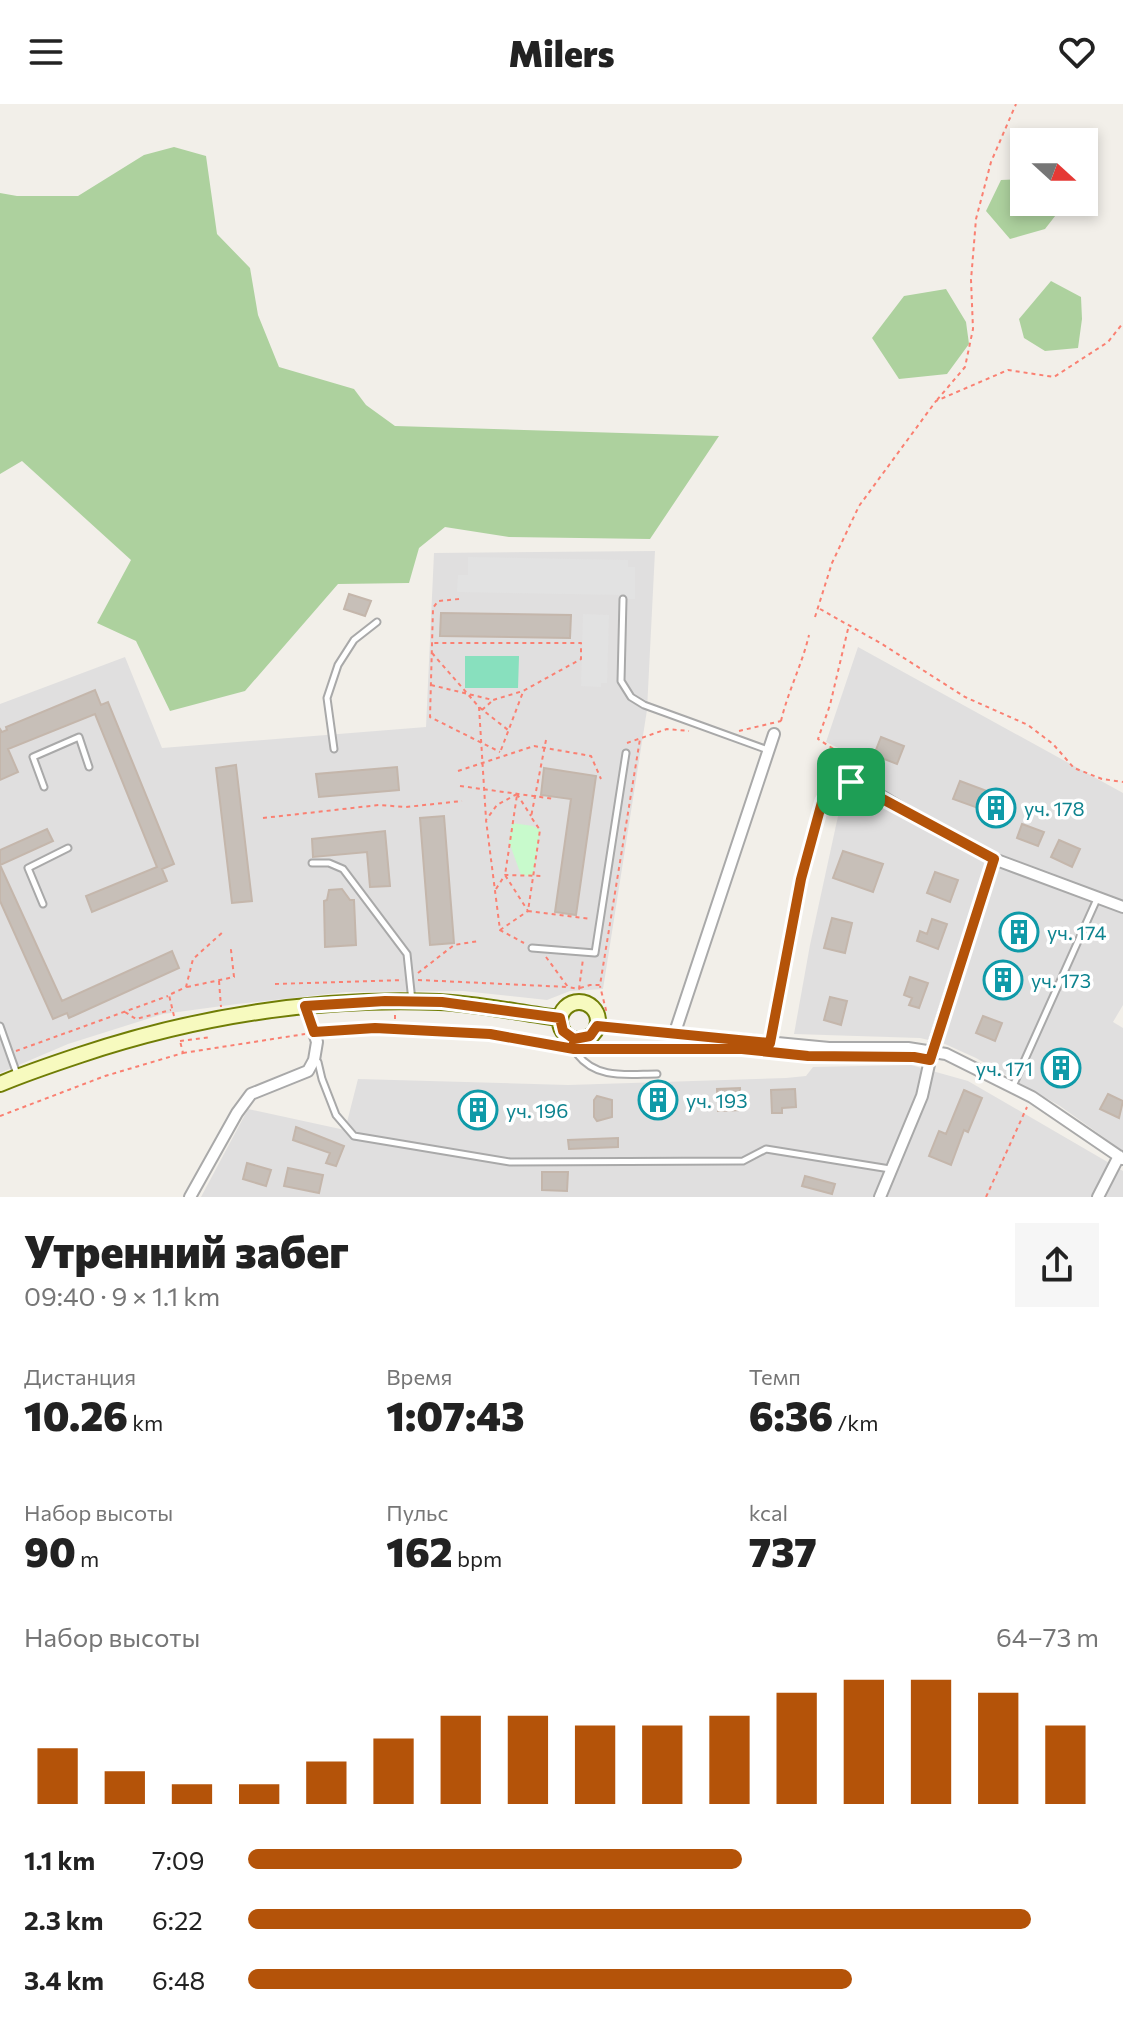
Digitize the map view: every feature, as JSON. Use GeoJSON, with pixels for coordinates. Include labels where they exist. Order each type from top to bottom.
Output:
{"type":"FeatureCollection","features":[{"type":"Feature","properties":{"kind":"street"},"geometry":{"type":"LineString","coordinates":[[675,1032],[774,734]]}},
{"type":"Feature","properties":{"kind":"street"},"geometry":{"type":"LineString","coordinates":[[770,1043],[801,879],[822,802],[834,781],[851,782],[994,859],[1123,907]]}},
{"type":"Feature","properties":{"kind":"street"},"geometry":{"type":"LineString","coordinates":[[880,1197],[922,1096],[932,1051],[994,859]]}},
{"type":"Feature","properties":{"kind":"street"},"geometry":{"type":"LineString","coordinates":[[0,1084],[133,1038],[221,1017],[305,1006],[442,1002],[560,1018]]}},
{"type":"Feature","properties":{"kind":"street"},"geometry":{"type":"LineString","coordinates":[[577,1002],[592,1008],[597,1020],[590,1036],[574,1044],[563,1031],[560,1018],[569,1004],[577,1002]]}},
{"type":"Feature","properties":{"kind":"street"},"geometry":{"type":"LineString","coordinates":[[190,1197],[251,1094],[308,1071],[318,1051],[305,1006]]}},
{"type":"Feature","properties":{"kind":"street"},"geometry":{"type":"LineString","coordinates":[[597,1020],[770,1043],[829,1048],[896,1047],[946,1054],[1032,1097],[1121,1157],[1098,1197]]}},
{"type":"Feature","properties":{"kind":"lane"},"geometry":{"type":"LineString","coordinates":[[623,599],[621,681],[631,697],[644,705],[769,751]]}},
{"type":"Feature","properties":{"kind":"lane"},"geometry":{"type":"LineString","coordinates":[[334,749],[327,698],[334,676],[354,640],[377,622]]}},
{"type":"Feature","properties":{"kind":"lane"},"geometry":{"type":"LineString","coordinates":[[44,787],[33,757],[79,737],[89,767]]}},
{"type":"Feature","properties":{"kind":"lane"},"geometry":{"type":"LineString","coordinates":[[532,948],[595,953],[626,753]]}},
{"type":"Feature","properties":{"kind":"lane"},"geometry":{"type":"LineString","coordinates":[[43,904],[28,868],[68,848]]}},
{"type":"Feature","properties":{"kind":"lane"},"geometry":{"type":"LineString","coordinates":[[312,863],[329,863],[343,869],[407,954],[412,1002]]}},
{"type":"Feature","properties":{"kind":"lane"},"geometry":{"type":"LineString","coordinates":[[1013,1086],[1098,898]]}},
{"type":"Feature","properties":{"kind":"lane"},"geometry":{"type":"LineString","coordinates":[[0,1026],[18,1076]]}},
{"type":"Feature","properties":{"kind":"lane"},"geometry":{"type":"LineString","coordinates":[[574,1044],[588,1066],[605,1074],[657,1074]]}},
{"type":"Feature","properties":{"kind":"lane"},"geometry":{"type":"LineString","coordinates":[[314,1060],[318,1062],[336,1115],[354,1136],[426,1150],[510,1162],[743,1161],[766,1149],[891,1169]]}},
{"type":"Feature","properties":{"kind":"path"},"geometry":{"type":"LineString","coordinates":[[815,617],[832,563],[859,506],[936,401],[965,367],[973,329],[971,280],[976,219],[991,162],[1016,104]]}},
{"type":"Feature","properties":{"kind":"path"},"geometry":{"type":"LineString","coordinates":[[936,401],[1008,370],[1054,377],[1108,342],[1123,323]]}},
{"type":"Feature","properties":{"kind":"path"},"geometry":{"type":"LineString","coordinates":[[459,599],[438,601],[433,608],[430,717],[501,754]]}},
{"type":"Feature","properties":{"kind":"path"},"geometry":{"type":"LineString","coordinates":[[819,608],[965,697],[1028,725],[1053,744],[1074,768],[1102,779],[1123,782]]}},
{"type":"Feature","properties":{"kind":"path"},"geometry":{"type":"LineString","coordinates":[[848,627],[830,705],[818,739],[866,770],[851,782]]}},
{"type":"Feature","properties":{"kind":"path"},"geometry":{"type":"LineString","coordinates":[[774,734],[809,635]]}},
{"type":"Feature","properties":{"kind":"path"},"geometry":{"type":"LineString","coordinates":[[432,643],[581,643],[581,659],[523,691],[493,700],[480,710]]}},
{"type":"Feature","properties":{"kind":"path"},"geometry":{"type":"LineString","coordinates":[[432,652],[480,710],[508,730]]}},
{"type":"Feature","properties":{"kind":"path"},"geometry":{"type":"LineString","coordinates":[[431,685],[493,700]]}},
{"type":"Feature","properties":{"kind":"path"},"geometry":{"type":"LineString","coordinates":[[501,754],[523,691]]}},
{"type":"Feature","properties":{"kind":"path"},"geometry":{"type":"LineString","coordinates":[[480,710],[486,820],[500,930]]}},
{"type":"Feature","properties":{"kind":"path"},"geometry":{"type":"LineString","coordinates":[[597,1020],[606,1010],[600,985],[640,739]]}},
{"type":"Feature","properties":{"kind":"path"},"geometry":{"type":"LineString","coordinates":[[531,817],[546,740]]}},
{"type":"Feature","properties":{"kind":"path"},"geometry":{"type":"LineString","coordinates":[[458,771],[501,754],[534,746],[591,756],[601,779]]}},
{"type":"Feature","properties":{"kind":"path"},"geometry":{"type":"LineString","coordinates":[[460,786],[555,799]]}},
{"type":"Feature","properties":{"kind":"path"},"geometry":{"type":"LineString","coordinates":[[517,794],[540,830],[528,911]]}},
{"type":"Feature","properties":{"kind":"path"},"geometry":{"type":"LineString","coordinates":[[486,820],[497,805],[517,794]]}},
{"type":"Feature","properties":{"kind":"path"},"geometry":{"type":"LineString","coordinates":[[495,890],[505,875],[517,794]]}},
{"type":"Feature","properties":{"kind":"path"},"geometry":{"type":"LineString","coordinates":[[263,818],[379,805],[406,807],[462,801]]}},
{"type":"Feature","properties":{"kind":"path"},"geometry":{"type":"LineString","coordinates":[[505,875],[528,911]]}},
{"type":"Feature","properties":{"kind":"path"},"geometry":{"type":"LineString","coordinates":[[505,875],[544,876]]}},
{"type":"Feature","properties":{"kind":"path"},"geometry":{"type":"LineString","coordinates":[[500,930],[528,911],[600,921]]}},
{"type":"Feature","properties":{"kind":"path"},"geometry":{"type":"LineString","coordinates":[[500,930],[544,955],[568,987]]}},
{"type":"Feature","properties":{"kind":"path"},"geometry":{"type":"LineString","coordinates":[[410,979],[454,945],[479,941]]}},
{"type":"Feature","properties":{"kind":"path"},"geometry":{"type":"LineString","coordinates":[[186,987],[234,977],[231,950],[228,951]]}},
{"type":"Feature","properties":{"kind":"path"},"geometry":{"type":"LineString","coordinates":[[579,989],[584,952]]}},
{"type":"Feature","properties":{"kind":"path"},"geometry":{"type":"LineString","coordinates":[[275,984],[410,979],[579,989],[600,985]]}},
{"type":"Feature","properties":{"kind":"path"},"geometry":{"type":"LineString","coordinates":[[219,980],[221,1017]]}},
{"type":"Feature","properties":{"kind":"path"},"geometry":{"type":"LineString","coordinates":[[10,1054],[169,995]]}},
{"type":"Feature","properties":{"kind":"path"},"geometry":{"type":"LineString","coordinates":[[124,1011],[136,1019],[172,1010]]}},
{"type":"Feature","properties":{"kind":"path"},"geometry":{"type":"LineString","coordinates":[[183,1053],[314,1032],[375,1028],[490,1034],[574,1044],[728,1049]]}},
{"type":"Feature","properties":{"kind":"path"},"geometry":{"type":"LineString","coordinates":[[180,1041],[211,1037]]}},
{"type":"Feature","properties":{"kind":"path"},"geometry":{"type":"LineString","coordinates":[[986,1197],[1032,1097]]}},
{"type":"Feature","properties":{"kind":"shaded area"},"geometry":{"type":"Polygon","coordinates":[[[655,551],[647,710],[603,989],[570,991],[547,1000],[463,991],[346,992],[163,1014],[68,1044],[0,1073],[0,704],[125,657],[162,748],[426,727],[434,553],[655,551]]]}},
{"type":"Feature","properties":{"kind":"shaded area"},"geometry":{"type":"Polygon","coordinates":[[[468,557],[628,560],[628,567],[635,567],[635,599],[625,599],[625,595],[457,592],[458,575],[468,575],[468,557]]]}},
{"type":"Feature","properties":{"kind":"shaded area"},"geometry":{"type":"Polygon","coordinates":[[[583,614],[609,615],[607,683],[601,683],[601,687],[581,686],[583,614]]]}},
{"type":"Feature","properties":{"kind":"shaded area"},"geometry":{"type":"Polygon","coordinates":[[[858,647],[1123,793],[1123,1005],[1113,1022],[1123,1028],[1123,1151],[1060,1106],[945,1044],[920,1038],[794,1034],[840,807],[861,759],[826,742],[858,647]]]}},
{"type":"Feature","properties":{"kind":"shaded area"},"geometry":{"type":"Polygon","coordinates":[[[911,1065],[968,1081],[1123,1171],[1123,1197],[201,1197],[248,1109],[345,1130],[358,1079],[568,1085],[786,1078],[806,1076],[813,1067],[911,1065]]]}},
{"type":"Feature","properties":{"kind":"green space"},"geometry":{"type":"Polygon","coordinates":[[[174,147],[206,156],[217,234],[250,268],[258,315],[279,367],[354,389],[366,405],[395,426],[719,436],[650,539],[509,537],[445,527],[419,548],[409,583],[338,584],[245,691],[170,711],[136,641],[97,623],[131,560],[22,461],[0,474],[0,193],[78,196],[144,155],[174,147]]]}},
{"type":"Feature","properties":{"kind":"green space"},"geometry":{"type":"Polygon","coordinates":[[[1001,180],[1010,180],[1010,216],[1055,216],[1045,229],[1010,239],[986,211],[1001,180]]]}},
{"type":"Feature","properties":{"kind":"green space"},"geometry":{"type":"Polygon","coordinates":[[[1051,281],[1081,297],[1078,348],[1045,351],[1024,338],[1019,319],[1051,281]]]}},
{"type":"Feature","properties":{"kind":"green space"},"geometry":{"type":"Polygon","coordinates":[[[946,289],[966,322],[969,344],[947,374],[899,379],[872,338],[904,296],[946,289]]]}},
{"type":"Feature","properties":{"kind":"green space"},"geometry":{"type":"Polygon","coordinates":[[[465,656],[519,656],[518,688],[465,688],[465,656]]]}},
{"type":"Feature","properties":{"kind":"green space"},"geometry":{"type":"Polygon","coordinates":[[[512,823],[540,830],[533,876],[521,875],[509,842],[512,823]]]}},
{"type":"Feature","properties":{"kind":"building"},"geometry":{"type":"Polygon","coordinates":[[[349,594],[371,601],[365,616],[344,609],[349,594]]]}},
{"type":"Feature","properties":{"kind":"building"},"geometry":{"type":"Polygon","coordinates":[[[441,613],[571,615],[570,638],[440,636],[441,613]]]}},
{"type":"Feature","properties":{"kind":"building"},"geometry":{"type":"Polygon","coordinates":[[[95,690],[101,705],[108,702],[174,864],[162,869],[167,881],[92,912],[86,896],[157,867],[95,714],[8,749],[18,772],[0,780],[0,729],[2,732],[7,730],[6,727],[95,690]]]}},
{"type":"Feature","properties":{"kind":"building"},"geometry":{"type":"Polygon","coordinates":[[[881,737],[904,746],[897,764],[874,755],[881,737]]]}},
{"type":"Feature","properties":{"kind":"building"},"geometry":{"type":"Polygon","coordinates":[[[236,765],[252,901],[232,903],[216,768],[236,765]]]}},
{"type":"Feature","properties":{"kind":"building"},"geometry":{"type":"Polygon","coordinates":[[[397,767],[399,790],[319,797],[316,774],[397,767]]]}},
{"type":"Feature","properties":{"kind":"building"},"geometry":{"type":"Polygon","coordinates":[[[544,768],[596,776],[576,915],[555,912],[571,799],[541,795],[544,768]]]}},
{"type":"Feature","properties":{"kind":"building"},"geometry":{"type":"Polygon","coordinates":[[[960,781],[1011,800],[1001,825],[981,817],[984,810],[953,799],[960,781]]]}},
{"type":"Feature","properties":{"kind":"building"},"geometry":{"type":"Polygon","coordinates":[[[444,816],[454,943],[430,945],[420,818],[444,816]]]}},
{"type":"Feature","properties":{"kind":"building"},"geometry":{"type":"Polygon","coordinates":[[[1022,824],[1044,832],[1038,846],[1017,838],[1022,824]]]}},
{"type":"Feature","properties":{"kind":"building"},"geometry":{"type":"Polygon","coordinates":[[[47,829],[53,841],[0,865],[0,850],[47,829]]]}},
{"type":"Feature","properties":{"kind":"building"},"geometry":{"type":"Polygon","coordinates":[[[385,831],[390,886],[370,887],[367,852],[313,857],[312,839],[385,831]]]}},
{"type":"Feature","properties":{"kind":"building"},"geometry":{"type":"Polygon","coordinates":[[[1059,840],[1080,849],[1072,867],[1051,857],[1059,840]]]}},
{"type":"Feature","properties":{"kind":"building"},"geometry":{"type":"Polygon","coordinates":[[[843,851],[883,864],[873,892],[833,878],[843,851]]]}},
{"type":"Feature","properties":{"kind":"building"},"geometry":{"type":"Polygon","coordinates":[[[0,865],[62,1001],[172,951],[179,968],[69,1018],[67,1013],[53,1019],[0,901],[0,865]]]}},
{"type":"Feature","properties":{"kind":"building"},"geometry":{"type":"Polygon","coordinates":[[[935,872],[958,880],[950,902],[927,893],[935,872]]]}},
{"type":"Feature","properties":{"kind":"building"},"geometry":{"type":"Polygon","coordinates":[[[342,889],[350,900],[354,900],[356,945],[325,947],[324,901],[329,890],[342,889]]]}},
{"type":"Feature","properties":{"kind":"building"},"geometry":{"type":"Polygon","coordinates":[[[832,918],[852,923],[845,953],[824,948],[832,918]]]}},
{"type":"Feature","properties":{"kind":"building"},"geometry":{"type":"Polygon","coordinates":[[[932,919],[947,924],[938,949],[917,941],[920,931],[927,934],[932,919]]]}},
{"type":"Feature","properties":{"kind":"building","name":"уч. 173"},"geometry":{"type":"Polygon","coordinates":[[[1000,964],[1017,970],[1007,996],[990,990],[1000,964]]]}},
{"type":"Feature","properties":{"kind":"building"},"geometry":{"type":"Polygon","coordinates":[[[910,977],[928,983],[919,1008],[909,1005],[912,998],[904,995],[910,977]]]}},
{"type":"Feature","properties":{"kind":"building"},"geometry":{"type":"Polygon","coordinates":[[[830,997],[847,1001],[841,1025],[824,1020],[830,997]]]}},
{"type":"Feature","properties":{"kind":"building"},"geometry":{"type":"Polygon","coordinates":[[[983,1016],[1002,1023],[995,1041],[976,1033],[983,1016]]]}},
{"type":"Feature","properties":{"kind":"building","name":"уч. 171"},"geometry":{"type":"Polygon","coordinates":[[[1057,1055],[1074,1066],[1065,1080],[1048,1070],[1057,1055]]]}},
{"type":"Feature","properties":{"kind":"building"},"geometry":{"type":"Polygon","coordinates":[[[740,1088],[741,1110],[718,1111],[717,1089],[740,1088]]]}},
{"type":"Feature","properties":{"kind":"building"},"geometry":{"type":"Polygon","coordinates":[[[795,1089],[796,1107],[782,1108],[782,1113],[772,1113],[771,1090],[795,1089]]]}},
{"type":"Feature","properties":{"kind":"building"},"geometry":{"type":"Polygon","coordinates":[[[964,1090],[982,1098],[968,1132],[964,1130],[951,1165],[929,1156],[939,1131],[946,1134],[964,1090]]]}},
{"type":"Feature","properties":{"kind":"building","name":"уч. 193"},"geometry":{"type":"Polygon","coordinates":[[[645,1093],[670,1093],[671,1107],[665,1108],[666,1114],[652,1114],[652,1108],[646,1108],[645,1093]]]}},
{"type":"Feature","properties":{"kind":"building"},"geometry":{"type":"Polygon","coordinates":[[[1108,1094],[1123,1101],[1119,1118],[1100,1109],[1108,1094]]]}},
{"type":"Feature","properties":{"kind":"building","name":"уч. 196"},"geometry":{"type":"Polygon","coordinates":[[[469,1096],[491,1100],[486,1124],[464,1120],[469,1096]]]}},
{"type":"Feature","properties":{"kind":"building"},"geometry":{"type":"Polygon","coordinates":[[[597,1096],[612,1100],[612,1117],[597,1121],[594,1117],[594,1100],[597,1096]]]}},
{"type":"Feature","properties":{"kind":"building"},"geometry":{"type":"Polygon","coordinates":[[[296,1127],[344,1146],[336,1166],[326,1163],[330,1153],[293,1140],[296,1127]]]}},
{"type":"Feature","properties":{"kind":"building"},"geometry":{"type":"Polygon","coordinates":[[[618,1138],[618,1147],[569,1149],[568,1140],[618,1138]]]}},
{"type":"Feature","properties":{"kind":"building"},"geometry":{"type":"Polygon","coordinates":[[[247,1163],[271,1170],[266,1186],[243,1179],[247,1163]]]}},
{"type":"Feature","properties":{"kind":"building"},"geometry":{"type":"Polygon","coordinates":[[[288,1168],[323,1175],[319,1193],[284,1186],[288,1168]]]}},
{"type":"Feature","properties":{"kind":"building"},"geometry":{"type":"Polygon","coordinates":[[[542,1172],[568,1172],[567,1191],[542,1190],[542,1172]]]}},
{"type":"Feature","properties":{"kind":"building"},"geometry":{"type":"Polygon","coordinates":[[[805,1176],[835,1184],[832,1194],[802,1186],[805,1176]]]}},
{"type":"Feature","properties":{"kind":"place","name":"уч. 178"},"geometry":{"type":"Point","coordinates":[996,808]}},
{"type":"Feature","properties":{"kind":"place","name":"уч. 174"},"geometry":{"type":"Point","coordinates":[1019,932]}},
{"type":"Feature","properties":{"kind":"place","name":"уч. 173"},"geometry":{"type":"Point","coordinates":[1003,980]}},
{"type":"Feature","properties":{"kind":"place","name":"уч. 171"},"geometry":{"type":"Point","coordinates":[1061,1068]}},
{"type":"Feature","properties":{"kind":"place","name":"уч. 193"},"geometry":{"type":"Point","coordinates":[658,1100]}},
{"type":"Feature","properties":{"kind":"place","name":"уч. 196"},"geometry":{"type":"Point","coordinates":[478,1110]}},
{"type":"Feature","properties":{"kind":"route"},"geometry":{"type":"LineString","coordinates":[[851,782],[834,781],[822,802],[801,879],[770,1043],[597,1026],[585,1039],[574,1039],[574,1049],[490,1034],[375,1028],[314,1032],[305,1006],[385,1001],[442,1002],[560,1018],[563,1031],[574,1039],[574,1049],[742,1049],[786,1055],[914,1057],[930,1060],[994,859],[851,782]]}}]}
